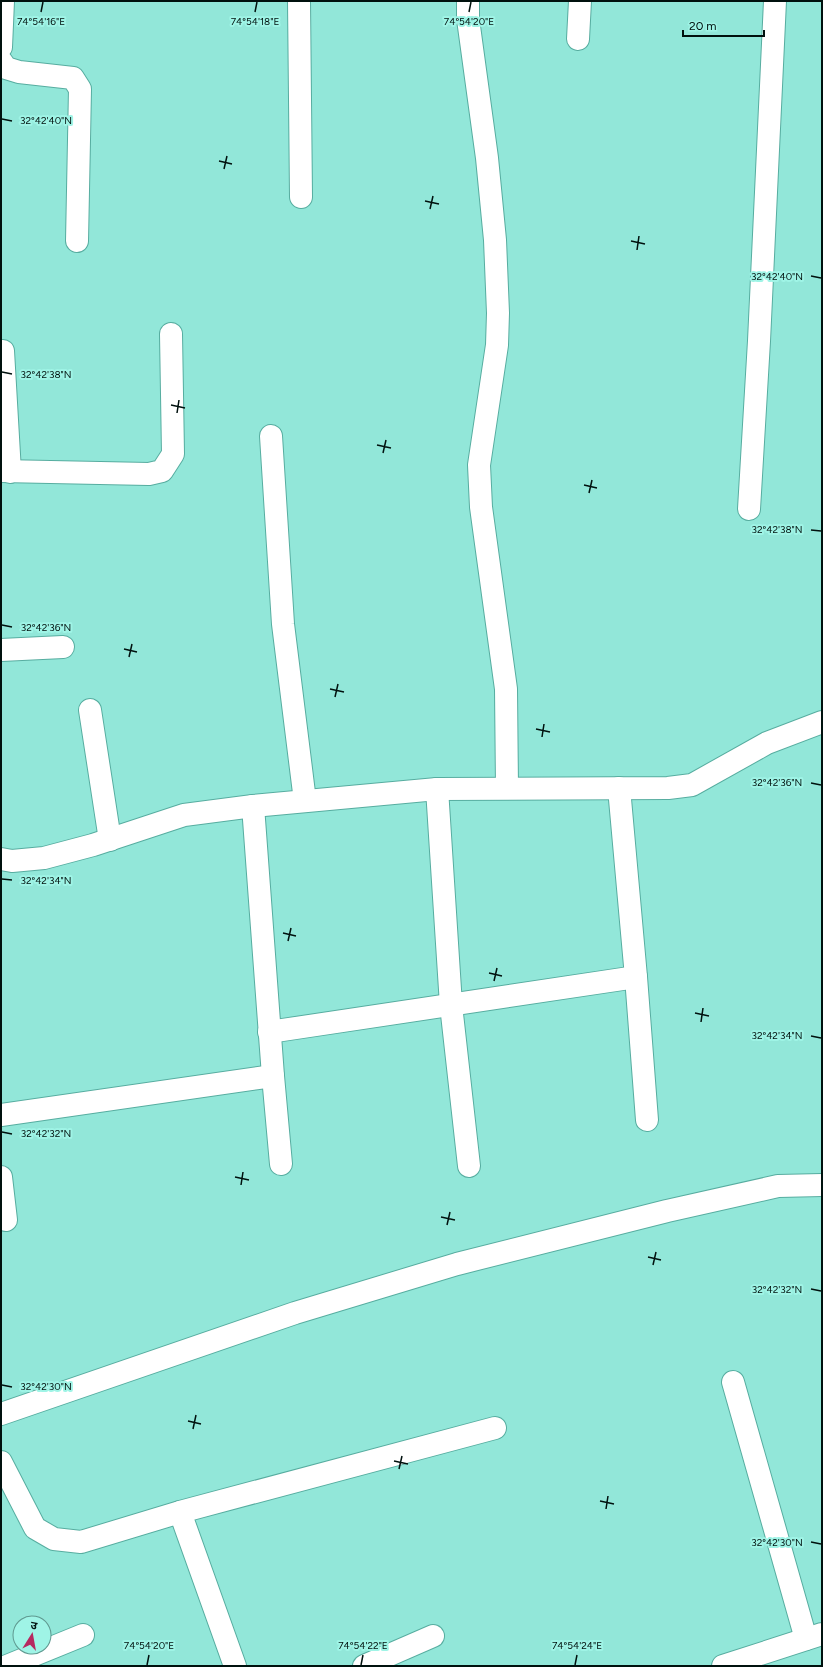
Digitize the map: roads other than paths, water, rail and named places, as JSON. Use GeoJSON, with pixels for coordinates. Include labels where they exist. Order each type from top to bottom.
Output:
{"type":"FeatureCollection","features":[{"type":"Feature","properties":{"kind":"street"},"geometry":{"type":"LineString","coordinates":[[1,47],[3,1]]}},
{"type":"Feature","properties":{"kind":"street"},"geometry":{"type":"LineString","coordinates":[[299,1],[301,197]]}},
{"type":"Feature","properties":{"kind":"street"},"geometry":{"type":"LineString","coordinates":[[468,1],[468,19],[487,158],[495,240],[498,313],[497,345],[479,465],[481,507],[506,689],[507,788]]}},
{"type":"Feature","properties":{"kind":"street"},"geometry":{"type":"LineString","coordinates":[[578,39],[580,1]]}},
{"type":"Feature","properties":{"kind":"street"},"geometry":{"type":"LineString","coordinates":[[749,509],[759,341],[775,1]]}},
{"type":"Feature","properties":{"kind":"street"},"geometry":{"type":"LineString","coordinates":[[1,60],[6,68],[19,72],[73,78],[78,83],[80,89],[77,241]]}},
{"type":"Feature","properties":{"kind":"street"},"geometry":{"type":"LineString","coordinates":[[3,351],[5,471],[149,474],[162,471],[173,454],[170,334]]}},
{"type":"Feature","properties":{"kind":"street"},"geometry":{"type":"LineString","coordinates":[[271,436],[283,624],[305,801]]}},
{"type":"Feature","properties":{"kind":"street"},"geometry":{"type":"LineString","coordinates":[[1,650],[63,647]]}},
{"type":"Feature","properties":{"kind":"street"},"geometry":{"type":"LineString","coordinates":[[90,710],[110,840]]}},
{"type":"Feature","properties":{"kind":"street"},"geometry":{"type":"LineString","coordinates":[[1,859],[12,861],[44,858],[110,840],[184,815],[253,806],[436,789],[668,788],[692,785],[768,743],[822,722]]}},
{"type":"Feature","properties":{"kind":"street"},"geometry":{"type":"LineString","coordinates":[[618,788],[636,978],[647,1120]]}},
{"type":"Feature","properties":{"kind":"street"},"geometry":{"type":"LineString","coordinates":[[436,789],[451,1005],[469,1166]]}},
{"type":"Feature","properties":{"kind":"street"},"geometry":{"type":"LineString","coordinates":[[253,806],[269,1032],[281,1164]]}},
{"type":"Feature","properties":{"kind":"street"},"geometry":{"type":"LineString","coordinates":[[269,1032],[636,978]]}},
{"type":"Feature","properties":{"kind":"street"},"geometry":{"type":"LineString","coordinates":[[1,1115],[273,1076]]}},
{"type":"Feature","properties":{"kind":"street"},"geometry":{"type":"LineString","coordinates":[[1,1178],[6,1220]]}},
{"type":"Feature","properties":{"kind":"street"},"geometry":{"type":"LineString","coordinates":[[1,1414],[295,1313],[457,1264],[667,1211],[771,1188],[822,1185]]}},
{"type":"Feature","properties":{"kind":"street"},"geometry":{"type":"LineString","coordinates":[[722,1666],[814,1637],[734,1382]]}},
{"type":"Feature","properties":{"kind":"street"},"geometry":{"type":"LineString","coordinates":[[1,1462],[35,1528],[54,1539],[81,1542],[180,1512],[495,1428]]}},
{"type":"Feature","properties":{"kind":"street"},"geometry":{"type":"LineString","coordinates":[[180,1512],[235,1666]]}},
{"type":"Feature","properties":{"kind":"street"},"geometry":{"type":"LineString","coordinates":[[7,1666],[83,1635]]}},
{"type":"Feature","properties":{"kind":"street"},"geometry":{"type":"LineString","coordinates":[[364,1666],[433,1636]]}}]}
